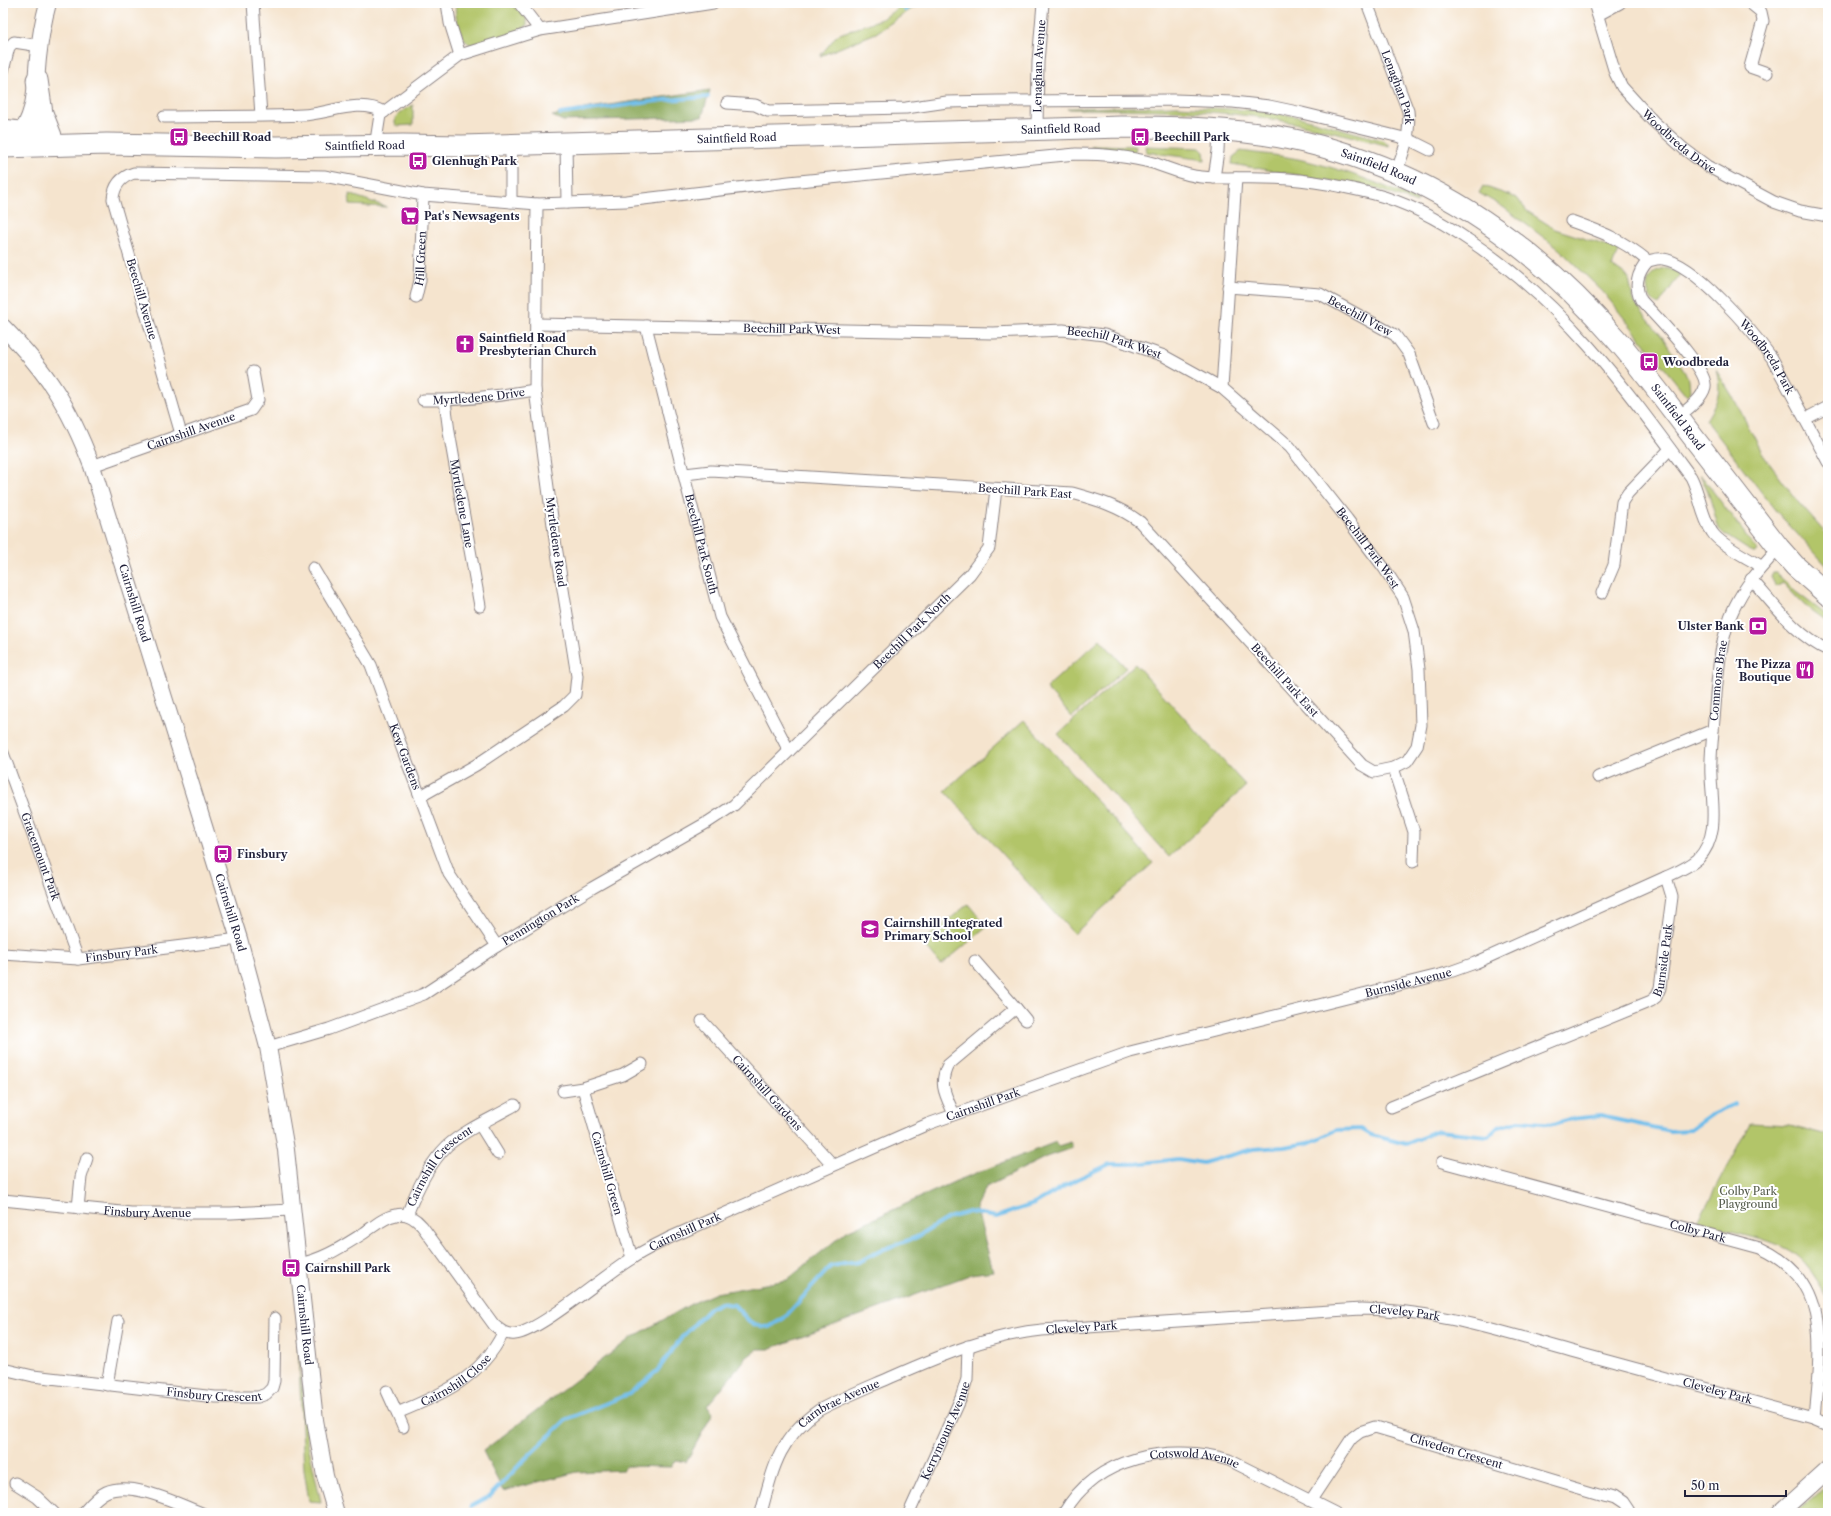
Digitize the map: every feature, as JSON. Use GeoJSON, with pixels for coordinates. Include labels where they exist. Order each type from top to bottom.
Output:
{"type":"FeatureCollection","features":[{"type":"Feature","properties":{"kind":"highway"},"geometry":{"type":"LineString","coordinates":[[37,80],[42,113],[51,136]]}},
{"type":"Feature","properties":{"kind":"highway","name":"Saintfield Road"},"geometry":{"type":"LineString","coordinates":[[9,139],[107,144],[276,147],[375,146],[566,143],[1121,127],[1219,129],[1291,139],[1362,159],[1396,172],[1457,203],[1504,233],[1550,271],[1582,302],[1616,339],[1779,548],[1795,566],[1828,595]]}},
{"type":"Feature","properties":{"kind":"highway","name":"Saintfield Road"},"geometry":{"type":"LineString","coordinates":[[9,139],[51,136],[107,144]]}},
{"type":"Feature","properties":{"kind":"street"},"geometry":{"type":"LineString","coordinates":[[9,139],[30,117],[35,102],[40,46],[48,3]]}},
{"type":"Feature","properties":{"kind":"street"},"geometry":{"type":"LineString","coordinates":[[253,3],[261,115]]}},
{"type":"Feature","properties":{"kind":"street"},"geometry":{"type":"LineString","coordinates":[[447,3],[450,23],[460,55]]}},
{"type":"Feature","properties":{"kind":"street"},"geometry":{"type":"LineString","coordinates":[[519,3],[540,30]]}},
{"type":"Feature","properties":{"kind":"street"},"geometry":{"type":"LineString","coordinates":[[375,146],[378,120],[384,112],[460,55],[540,30],[713,3]]}},
{"type":"Feature","properties":{"kind":"street","name":"Lenaghan Avenue"},"geometry":{"type":"LineString","coordinates":[[1037,129],[1042,3]]}},
{"type":"Feature","properties":{"kind":"street","name":"Lenaghan Park"},"geometry":{"type":"LineString","coordinates":[[1367,3],[1408,111],[1410,130],[1396,172]]}},
{"type":"Feature","properties":{"kind":"street","name":"Woodbreda Drive"},"geometry":{"type":"LineString","coordinates":[[1594,3],[1615,74],[1622,87],[1653,121],[1684,149],[1707,166],[1774,202],[1800,211],[1828,216]]}},
{"type":"Feature","properties":{"kind":"street"},"geometry":{"type":"LineString","coordinates":[[1598,15],[1620,3]]}},
{"type":"Feature","properties":{"kind":"street"},"geometry":{"type":"LineString","coordinates":[[1750,3],[1761,12],[1763,21],[1750,67],[1767,73]]}},
{"type":"Feature","properties":{"kind":"street"},"geometry":{"type":"LineString","coordinates":[[3,72],[9,46],[14,42],[40,46]]}},
{"type":"Feature","properties":{"kind":"street"},"geometry":{"type":"LineString","coordinates":[[727,103],[755,105],[768,111],[906,108],[947,102],[1174,100],[1233,102],[1269,106],[1408,139],[1430,150]]}},
{"type":"Feature","properties":{"kind":"street"},"geometry":{"type":"LineString","coordinates":[[164,117],[311,114],[349,107],[377,108],[384,112]]}},
{"type":"Feature","properties":{"kind":"street"},"geometry":{"type":"LineString","coordinates":[[1214,178],[1218,151],[1219,129]]}},
{"type":"Feature","properties":{"kind":"street"},"geometry":{"type":"LineString","coordinates":[[566,143],[567,203]]}},
{"type":"Feature","properties":{"kind":"street"},"geometry":{"type":"LineString","coordinates":[[511,144],[511,202]]}},
{"type":"Feature","properties":{"kind":"street"},"geometry":{"type":"LineString","coordinates":[[423,195],[537,204],[626,200],[788,182],[1076,154],[1115,156],[1135,159],[1188,175],[1214,178],[1265,178],[1286,180],[1374,194],[1396,201],[1454,230],[1514,273],[1570,324],[1622,384],[1691,477],[1697,488],[1707,525],[1713,534],[1761,566]]}},
{"type":"Feature","properties":{"kind":"street","name":"Beechill Avenue"},"geometry":{"type":"LineString","coordinates":[[182,434],[113,199],[116,184],[121,179],[134,173],[324,176],[423,195]]}},
{"type":"Feature","properties":{"kind":"street"},"geometry":{"type":"LineString","coordinates":[[1222,388],[1236,178]]}},
{"type":"Feature","properties":{"kind":"street","name":"Hill Green"},"geometry":{"type":"LineString","coordinates":[[416,297],[420,280],[423,195]]}},
{"type":"Feature","properties":{"kind":"street","name":"Myrtledene Road"},"geometry":{"type":"LineString","coordinates":[[421,796],[476,765],[564,706],[575,695],[577,676],[555,540],[535,390],[537,204]]}},
{"type":"Feature","properties":{"kind":"street"},"geometry":{"type":"LineString","coordinates":[[1571,221],[1602,232],[1630,246],[1648,262],[1642,268],[1637,279],[1636,290],[1641,300],[1695,361],[1703,375],[1705,386],[1699,398],[1678,417]]}},
{"type":"Feature","properties":{"kind":"street","name":"Woodbreda Park"},"geometry":{"type":"LineString","coordinates":[[1648,262],[1664,259],[1685,268],[1713,291],[1761,343],[1772,358],[1828,462]]}},
{"type":"Feature","properties":{"kind":"street","name":"Beechill View"},"geometry":{"type":"LineString","coordinates":[[1228,287],[1320,294],[1395,335],[1409,354],[1434,423]]}},
{"type":"Feature","properties":{"kind":"street","name":"Beechill Park West"},"geometry":{"type":"LineString","coordinates":[[536,324],[993,333],[1063,330],[1104,335],[1164,356],[1222,388],[1290,447],[1356,531],[1402,597],[1414,631],[1418,668],[1421,725],[1417,746],[1408,761],[1393,768]]}},
{"type":"Feature","properties":{"kind":"street","name":"Beechill Park South"},"geometry":{"type":"LineString","coordinates":[[646,326],[685,474],[720,617],[789,751]]}},
{"type":"Feature","properties":{"kind":"street","name":"Cairnshill Road"},"geometry":{"type":"LineString","coordinates":[[3,327],[35,361],[54,386],[79,433],[92,466],[239,940],[268,1048],[286,1150],[315,1420],[325,1476],[336,1513]]}},
{"type":"Feature","properties":{"kind":"street","name":"Cairnshill Avenue"},"geometry":{"type":"LineString","coordinates":[[92,466],[251,410],[258,400],[253,372]]}},
{"type":"Feature","properties":{"kind":"street","name":"Myrtledene Drive"},"geometry":{"type":"LineString","coordinates":[[423,400],[445,401],[535,390]]}},
{"type":"Feature","properties":{"kind":"street","name":"Myrtledene Lane"},"geometry":{"type":"LineString","coordinates":[[445,401],[480,606]]}},
{"type":"Feature","properties":{"kind":"street"},"geometry":{"type":"LineString","coordinates":[[1805,419],[1828,407]]}},
{"type":"Feature","properties":{"kind":"street"},"geometry":{"type":"LineString","coordinates":[[1602,593],[1614,566],[1622,502],[1628,493],[1670,449]]}},
{"type":"Feature","properties":{"kind":"street","name":"Beechill Park East"},"geometry":{"type":"LineString","coordinates":[[685,474],[711,471],[1072,493],[1111,504],[1127,512],[1153,536],[1362,765],[1374,772],[1393,768]]}},
{"type":"Feature","properties":{"kind":"street","name":"Beechill Park North"},"geometry":{"type":"LineString","coordinates":[[789,751],[970,574],[981,561],[989,548],[996,489]]}},
{"type":"Feature","properties":{"kind":"street","name":"Commons Brae"},"geometry":{"type":"LineString","coordinates":[[1598,776],[1713,730],[1726,630],[1734,607],[1761,566],[1779,548]]}},
{"type":"Feature","properties":{"kind":"street","name":"Kew Gardens"},"geometry":{"type":"LineString","coordinates":[[313,568],[371,665],[449,874],[498,946]]}},
{"type":"Feature","properties":{"kind":"street"},"geometry":{"type":"LineString","coordinates":[[1752,579],[1799,631],[1810,641],[1828,650]]}},
{"type":"Feature","properties":{"kind":"street"},"geometry":{"type":"LineString","coordinates":[[1666,877],[1688,866],[1699,858],[1712,831],[1714,813],[1711,777],[1713,730]]}},
{"type":"Feature","properties":{"kind":"street","name":"Pennington Park"},"geometry":{"type":"LineString","coordinates":[[268,1048],[329,1029],[424,994],[592,888],[721,814],[734,805],[789,751]]}},
{"type":"Feature","properties":{"kind":"street","name":"Gracemount Park"},"geometry":{"type":"LineString","coordinates":[[3,753],[78,959]]}},
{"type":"Feature","properties":{"kind":"street"},"geometry":{"type":"LineString","coordinates":[[1393,768],[1414,832],[1413,862]]}},
{"type":"Feature","properties":{"kind":"street","name":"Burnside Avenue"},"geometry":{"type":"LineString","coordinates":[[1137,1050],[1446,973],[1475,963],[1666,877]]}},
{"type":"Feature","properties":{"kind":"street","name":"Burnside Park"},"geometry":{"type":"LineString","coordinates":[[1391,1107],[1650,1001],[1656,997],[1660,988],[1672,897],[1666,877]]}},
{"type":"Feature","properties":{"kind":"street","name":"Finsbury Park"},"geometry":{"type":"LineString","coordinates":[[3,954],[78,959],[239,940]]}},
{"type":"Feature","properties":{"kind":"street"},"geometry":{"type":"LineString","coordinates":[[975,961],[1026,1020]]}},
{"type":"Feature","properties":{"kind":"street"},"geometry":{"type":"LineString","coordinates":[[954,1114],[943,1085],[943,1075],[948,1065],[1016,1008]]}},
{"type":"Feature","properties":{"kind":"street","name":"Cairnshill Gardens"},"geometry":{"type":"LineString","coordinates":[[702,1021],[833,1165]]}},
{"type":"Feature","properties":{"kind":"street","name":"Cairnshill Park"},"geometry":{"type":"LineString","coordinates":[[503,1333],[515,1334],[526,1331],[549,1317],[632,1258],[669,1238],[833,1165],[954,1114],[1137,1050]]}},
{"type":"Feature","properties":{"kind":"street"},"geometry":{"type":"LineString","coordinates":[[563,1091],[583,1088],[623,1075],[642,1064]]}},
{"type":"Feature","properties":{"kind":"street","name":"Cairnshill Green"},"geometry":{"type":"LineString","coordinates":[[583,1088],[632,1258]]}},
{"type":"Feature","properties":{"kind":"street","name":"Cairnshill Crescent"},"geometry":{"type":"LineString","coordinates":[[407,1215],[414,1197],[427,1172],[447,1147],[480,1125],[515,1105]]}},
{"type":"Feature","properties":{"kind":"street","name":"Cairnshill Crescent"},"geometry":{"type":"LineString","coordinates":[[480,1125],[498,1154]]}},
{"type":"Feature","properties":{"kind":"street"},"geometry":{"type":"LineString","coordinates":[[78,1208],[81,1177],[87,1158]]}},
{"type":"Feature","properties":{"kind":"street","name":"Colby Park"},"geometry":{"type":"LineString","coordinates":[[1442,1162],[1760,1248],[1789,1260],[1805,1275],[1814,1287],[1821,1299],[1824,1315],[1825,1330],[1814,1417]]}},
{"type":"Feature","properties":{"kind":"street","name":"Finsbury Avenue"},"geometry":{"type":"LineString","coordinates":[[3,1202],[131,1212],[223,1213],[292,1210]]}},
{"type":"Feature","properties":{"kind":"street"},"geometry":{"type":"LineString","coordinates":[[298,1264],[322,1258],[383,1220],[396,1215],[407,1215],[416,1220],[422,1226],[494,1325],[503,1333]]}},
{"type":"Feature","properties":{"kind":"street","name":"Cleveley Park"},"geometry":{"type":"LineString","coordinates":[[968,1346],[1009,1335],[1042,1330],[1361,1309],[1405,1311],[1431,1314],[1464,1322],[1814,1417],[1828,1423]]}},
{"type":"Feature","properties":{"kind":"street","name":"Finsbury Crescent"},"geometry":{"type":"LineString","coordinates":[[3,1369],[33,1376],[215,1397],[258,1397],[266,1394],[272,1388],[274,1381],[275,1318]]}},
{"type":"Feature","properties":{"kind":"street"},"geometry":{"type":"LineString","coordinates":[[108,1385],[118,1321]]}},
{"type":"Feature","properties":{"kind":"street","name":"Cairnshill Close"},"geometry":{"type":"LineString","coordinates":[[397,1413],[439,1396],[467,1377],[484,1363],[495,1350],[503,1333]]}},
{"type":"Feature","properties":{"kind":"street","name":"Carnbrae Avenue"},"geometry":{"type":"LineString","coordinates":[[761,1513],[773,1468],[782,1447],[793,1432],[805,1420],[836,1402],[938,1357],[968,1346]]}},
{"type":"Feature","properties":{"kind":"street","name":"Kerrymount Avenue"},"geometry":{"type":"LineString","coordinates":[[909,1513],[961,1398],[966,1379],[968,1346]]}},
{"type":"Feature","properties":{"kind":"street"},"geometry":{"type":"LineString","coordinates":[[387,1391],[403,1427]]}},
{"type":"Feature","properties":{"kind":"street","name":"Cliveden Crescent"},"geometry":{"type":"LineString","coordinates":[[1311,1500],[1352,1438],[1360,1432],[1375,1428],[1613,1498],[1622,1504],[1628,1513]]}},
{"type":"Feature","properties":{"kind":"street","name":"Cotswold Avenue"},"geometry":{"type":"LineString","coordinates":[[1064,1513],[1073,1498],[1084,1487],[1108,1470],[1137,1458],[1154,1454],[1175,1452],[1210,1455],[1229,1460],[1335,1513]]}},
{"type":"Feature","properties":{"kind":"street"},"geometry":{"type":"LineString","coordinates":[[1778,1513],[1828,1468]]}},
{"type":"Feature","properties":{"kind":"street"},"geometry":{"type":"LineString","coordinates":[[15,1483],[37,1497],[54,1513]]}},
{"type":"Feature","properties":{"kind":"street"},"geometry":{"type":"LineString","coordinates":[[83,1513],[106,1492],[124,1489],[147,1492],[202,1513]]}},
{"type":"Feature","properties":{"kind":"green space"},"geometry":{"type":"Polygon","coordinates":[[[456,3],[513,3],[519,6],[523,12],[527,25],[519,31],[489,43],[477,46],[472,45],[464,38],[460,30],[456,14],[456,3]]]}},
{"type":"Feature","properties":{"kind":"green space"},"geometry":{"type":"Polygon","coordinates":[[[904,3],[915,3],[916,6],[876,33],[820,56],[837,35],[884,18],[904,3]]]}},
{"type":"Feature","properties":{"kind":"green space"},"geometry":{"type":"Polygon","coordinates":[[[710,90],[702,117],[563,121],[552,116],[589,108],[710,90]]]}},
{"type":"Feature","properties":{"kind":"green space"},"geometry":{"type":"Polygon","coordinates":[[[413,105],[413,125],[396,126],[395,119],[397,116],[413,105]]]}},
{"type":"Feature","properties":{"kind":"green space"},"geometry":{"type":"Polygon","coordinates":[[[1177,106],[1265,111],[1300,117],[1385,141],[1389,146],[1291,123],[1234,114],[1163,110],[1067,109],[1177,106]]]}},
{"type":"Feature","properties":{"kind":"green space"},"geometry":{"type":"Polygon","coordinates":[[[1090,146],[1136,146],[1135,152],[1090,146]]]}},
{"type":"Feature","properties":{"kind":"green space"},"geometry":{"type":"Polygon","coordinates":[[[1145,146],[1200,148],[1204,152],[1205,160],[1146,152],[1145,146]]]}},
{"type":"Feature","properties":{"kind":"green space"},"geometry":{"type":"Polygon","coordinates":[[[1241,151],[1291,158],[1329,167],[1359,176],[1417,200],[1417,203],[1374,188],[1232,164],[1233,157],[1241,151]]]}},
{"type":"Feature","properties":{"kind":"green space"},"geometry":{"type":"Polygon","coordinates":[[[1483,186],[1517,198],[1527,211],[1555,229],[1620,250],[1612,266],[1629,278],[1633,301],[1663,338],[1689,379],[1690,393],[1687,396],[1603,292],[1559,249],[1503,207],[1479,193],[1483,186]]]}},
{"type":"Feature","properties":{"kind":"green space"},"geometry":{"type":"Polygon","coordinates":[[[349,194],[387,207],[350,205],[349,194]]]}},
{"type":"Feature","properties":{"kind":"green space"},"geometry":{"type":"Polygon","coordinates":[[[1664,268],[1680,274],[1659,305],[1649,296],[1647,284],[1652,274],[1657,270],[1664,268]]]}},
{"type":"Feature","properties":{"kind":"green space"},"geometry":{"type":"Polygon","coordinates":[[[1716,370],[1733,397],[1764,456],[1798,502],[1828,536],[1828,567],[1775,510],[1706,420],[1718,396],[1719,384],[1716,370]]]}},
{"type":"Feature","properties":{"kind":"green space"},"geometry":{"type":"Polygon","coordinates":[[[1700,474],[1758,550],[1756,553],[1753,553],[1724,534],[1719,529],[1709,495],[1700,474]]]}},
{"type":"Feature","properties":{"kind":"green space"},"geometry":{"type":"Polygon","coordinates":[[[1773,573],[1776,573],[1796,592],[1828,616],[1828,623],[1804,605],[1783,583],[1776,587],[1771,577],[1773,573]]]}},
{"type":"Feature","properties":{"kind":"green space"},"geometry":{"type":"Polygon","coordinates":[[[1100,639],[1126,668],[1072,717],[1046,688],[1100,639]]]}},
{"type":"Feature","properties":{"kind":"green space"},"geometry":{"type":"Polygon","coordinates":[[[1135,664],[1246,786],[1169,857],[1058,734],[1135,664]]]}},
{"type":"Feature","properties":{"kind":"green space"},"geometry":{"type":"Polygon","coordinates":[[[1024,720],[1153,863],[1074,934],[945,791],[1024,720]]]}},
{"type":"Feature","properties":{"kind":"green space"},"geometry":{"type":"Polygon","coordinates":[[[968,904],[987,927],[941,965],[922,942],[968,904]]]}},
{"type":"Feature","properties":{"kind":"green space","name":"Colby Park Playground"},"geometry":{"type":"Polygon","coordinates":[[[1750,1123],[1790,1125],[1828,1135],[1828,1299],[1808,1268],[1798,1257],[1785,1248],[1774,1243],[1746,1235],[1718,1228],[1696,1225],[1750,1123]]]}},
{"type":"Feature","properties":{"kind":"green space"},"geometry":{"type":"Polygon","coordinates":[[[1056,1142],[1058,1146],[1071,1142],[1072,1148],[1046,1157],[986,1187],[976,1207],[993,1271],[972,1274],[769,1349],[758,1349],[747,1357],[707,1406],[713,1413],[686,1462],[675,1460],[671,1467],[626,1466],[623,1470],[577,1472],[503,1491],[483,1451],[631,1338],[691,1304],[716,1293],[787,1280],[847,1231],[956,1181],[1056,1142]]]}},
{"type":"Feature","properties":{"kind":"green space"},"geometry":{"type":"Polygon","coordinates":[[[298,1345],[307,1439],[321,1502],[309,1501],[304,1470],[298,1345]]]}},
{"type":"Feature","properties":{"kind":"green space"},"geometry":{"type":"Polygon","coordinates":[[[1828,1485],[1828,1509],[1823,1513],[1796,1513],[1828,1485]]]}},
{"type":"Feature","properties":{"kind":"waterway"},"geometry":{"type":"LineString","coordinates":[[905,10],[913,3]]}},
{"type":"Feature","properties":{"kind":"waterway"},"geometry":{"type":"LineString","coordinates":[[560,114],[665,100],[708,97]]}},
{"type":"Feature","properties":{"kind":"waterway"},"geometry":{"type":"LineString","coordinates":[[471,1506],[490,1496],[526,1458],[567,1419],[629,1394],[657,1371],[682,1337],[710,1308],[720,1303],[734,1305],[753,1325],[769,1327],[784,1318],[831,1266],[858,1262],[884,1249],[917,1237],[948,1218],[969,1212],[996,1217],[1034,1204],[1075,1180],[1110,1164],[1135,1164],[1178,1159],[1203,1163],[1253,1149],[1284,1147],[1308,1143],[1337,1130],[1361,1129],[1371,1135],[1406,1144],[1438,1131],[1489,1136],[1498,1127],[1519,1121],[1554,1124],[1569,1119],[1600,1116],[1670,1131],[1690,1130],[1714,1113],[1734,1104]]}},
{"type":"Feature","properties":{"kind":"place","name":"Beechill Road"},"geometry":{"type":"Point","coordinates":[179,137]}},
{"type":"Feature","properties":{"kind":"place","name":"Beechill Park"},"geometry":{"type":"Point","coordinates":[1140,137]}},
{"type":"Feature","properties":{"kind":"place","name":"Glenhugh Park"},"geometry":{"type":"Point","coordinates":[418,161]}},
{"type":"Feature","properties":{"kind":"place","name":"Pat's Newsagents"},"geometry":{"type":"Point","coordinates":[410,216]}},
{"type":"Feature","properties":{"kind":"place","name":"Saintfield Road Presbyterian Church"},"geometry":{"type":"Point","coordinates":[465,344]}},
{"type":"Feature","properties":{"kind":"place","name":"Woodbreda"},"geometry":{"type":"Point","coordinates":[1649,362]}},
{"type":"Feature","properties":{"kind":"place","name":"Ulster Bank"},"geometry":{"type":"Point","coordinates":[1758,626]}},
{"type":"Feature","properties":{"kind":"place","name":"The Pizza Boutique"},"geometry":{"type":"Point","coordinates":[1805,670]}},
{"type":"Feature","properties":{"kind":"place","name":"Finsbury"},"geometry":{"type":"Point","coordinates":[223,854]}},
{"type":"Feature","properties":{"kind":"place","name":"Cairnshill Integrated Primary School"},"geometry":{"type":"Point","coordinates":[870,929]}},
{"type":"Feature","properties":{"kind":"place","name":"Cairnshill Park"},"geometry":{"type":"Point","coordinates":[291,1268]}}]}
